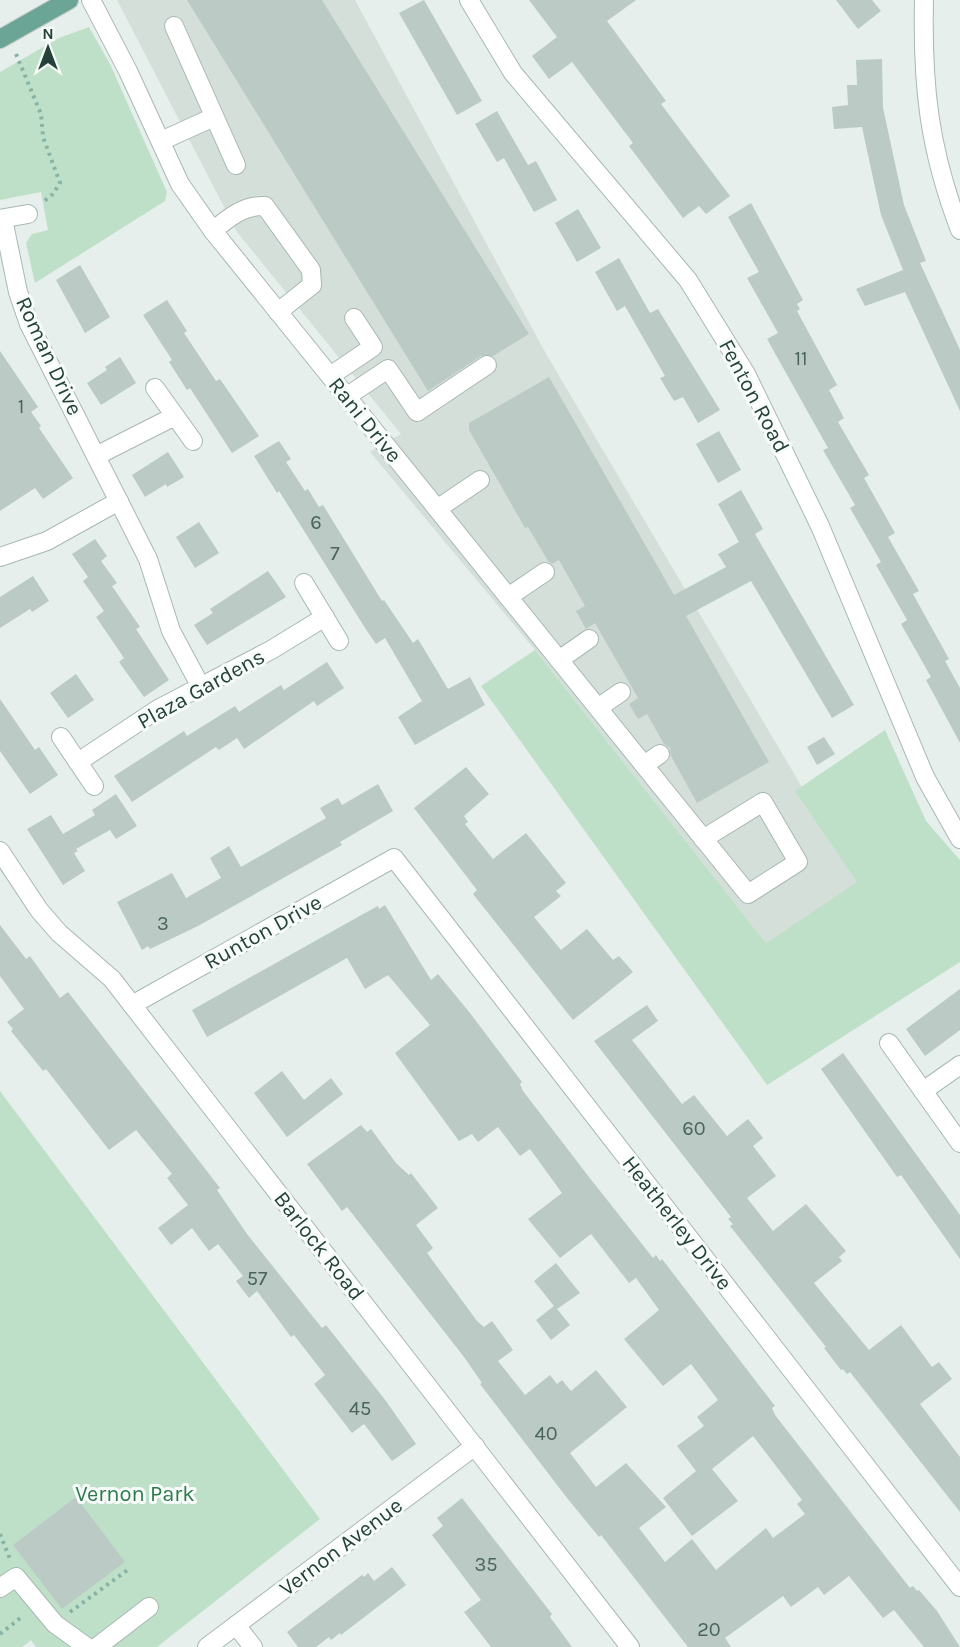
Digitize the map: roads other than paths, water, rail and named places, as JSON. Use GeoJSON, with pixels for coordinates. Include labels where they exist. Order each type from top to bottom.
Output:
{"type":"FeatureCollection","features":[{"type":"Feature","properties":{"kind":"main road"},"geometry":{"type":"LineString","coordinates":[[6,36],[57,3]]}},
{"type":"Feature","properties":{"kind":"street","name":"Rani Drive"},"geometry":{"type":"LineString","coordinates":[[91,0],[180,184],[213,231],[383,443],[437,509],[703,839],[748,894],[798,862],[764,802],[703,839]]}},
{"type":"Feature","properties":{"kind":"street","name":"Fenton Road"},"geometry":{"type":"LineString","coordinates":[[469,0],[513,73],[688,280],[746,374],[820,526],[925,777],[960,839]]}},
{"type":"Feature","properties":{"kind":"street"},"geometry":{"type":"LineString","coordinates":[[924,0],[926,101],[934,150],[960,230]]}},
{"type":"Feature","properties":{"kind":"street"},"geometry":{"type":"LineString","coordinates":[[174,26],[236,165]]}},
{"type":"Feature","properties":{"kind":"street"},"geometry":{"type":"LineString","coordinates":[[161,141],[214,117]]}},
{"type":"Feature","properties":{"kind":"street"},"geometry":{"type":"LineString","coordinates":[[213,231],[229,218],[253,206],[265,206],[311,270],[312,285],[278,312]]}},
{"type":"Feature","properties":{"kind":"street"},"geometry":{"type":"LineString","coordinates":[[2,219],[28,214]]}},
{"type":"Feature","properties":{"kind":"street","name":"Roman Drive"},"geometry":{"type":"LineString","coordinates":[[2,219],[18,292],[29,324],[148,559],[171,631],[201,687]]}},
{"type":"Feature","properties":{"kind":"street"},"geometry":{"type":"LineString","coordinates":[[330,376],[373,346],[354,318]]}},
{"type":"Feature","properties":{"kind":"street"},"geometry":{"type":"LineString","coordinates":[[346,397],[388,369],[417,412],[487,365]]}},
{"type":"Feature","properties":{"kind":"street"},"geometry":{"type":"LineString","coordinates":[[155,388],[193,441]]}},
{"type":"Feature","properties":{"kind":"street"},"geometry":{"type":"LineString","coordinates":[[96,456],[175,416]]}},
{"type":"Feature","properties":{"kind":"street"},"geometry":{"type":"LineString","coordinates":[[437,509],[480,480]]}},
{"type":"Feature","properties":{"kind":"street"},"geometry":{"type":"LineString","coordinates":[[0,557],[47,541],[119,501]]}},
{"type":"Feature","properties":{"kind":"street"},"geometry":{"type":"LineString","coordinates":[[508,597],[545,572]]}},
{"type":"Feature","properties":{"kind":"street"},"geometry":{"type":"LineString","coordinates":[[304,583],[339,641]]}},
{"type":"Feature","properties":{"kind":"street","name":"Plaza Gardens"},"geometry":{"type":"LineString","coordinates":[[78,762],[158,709],[271,650],[325,617]]}},
{"type":"Feature","properties":{"kind":"street"},"geometry":{"type":"LineString","coordinates":[[559,660],[589,639]]}},
{"type":"Feature","properties":{"kind":"street"},"geometry":{"type":"LineString","coordinates":[[598,708],[621,692]]}},
{"type":"Feature","properties":{"kind":"street"},"geometry":{"type":"LineString","coordinates":[[61,737],[94,786]]}},
{"type":"Feature","properties":{"kind":"street"},"geometry":{"type":"LineString","coordinates":[[644,765],[660,754]]}},
{"type":"Feature","properties":{"kind":"street","name":"Barlock Road"},"geometry":{"type":"LineString","coordinates":[[0,851],[52,925],[112,979],[630,1647]]}},
{"type":"Feature","properties":{"kind":"street","name":"Runton Drive"},"geometry":{"type":"LineString","coordinates":[[132,1005],[394,858]]}},
{"type":"Feature","properties":{"kind":"street","name":"Heatherley Drive"},"geometry":{"type":"LineString","coordinates":[[394,858],[960,1587]]}},
{"type":"Feature","properties":{"kind":"street"},"geometry":{"type":"LineString","coordinates":[[889,1043],[960,1143]]}},
{"type":"Feature","properties":{"kind":"street"},"geometry":{"type":"LineString","coordinates":[[923,1091],[959,1066]]}},
{"type":"Feature","properties":{"kind":"street","name":"Vernon Avenue"},"geometry":{"type":"LineString","coordinates":[[207,1647],[475,1446]]}},
{"type":"Feature","properties":{"kind":"street"},"geometry":{"type":"LineString","coordinates":[[0,1588],[16,1577],[55,1623],[87,1647]]}},
{"type":"Feature","properties":{"kind":"street"},"geometry":{"type":"LineString","coordinates":[[97,1647],[149,1607]]}},
{"type":"Feature","properties":{"kind":"street"},"geometry":{"type":"LineString","coordinates":[[236,1625],[253,1647]]}},
{"type":"Feature","properties":{"kind":"park label","name":"Vernon Park"},"geometry":{"type":"Point","coordinates":[135,1494]}}]}
